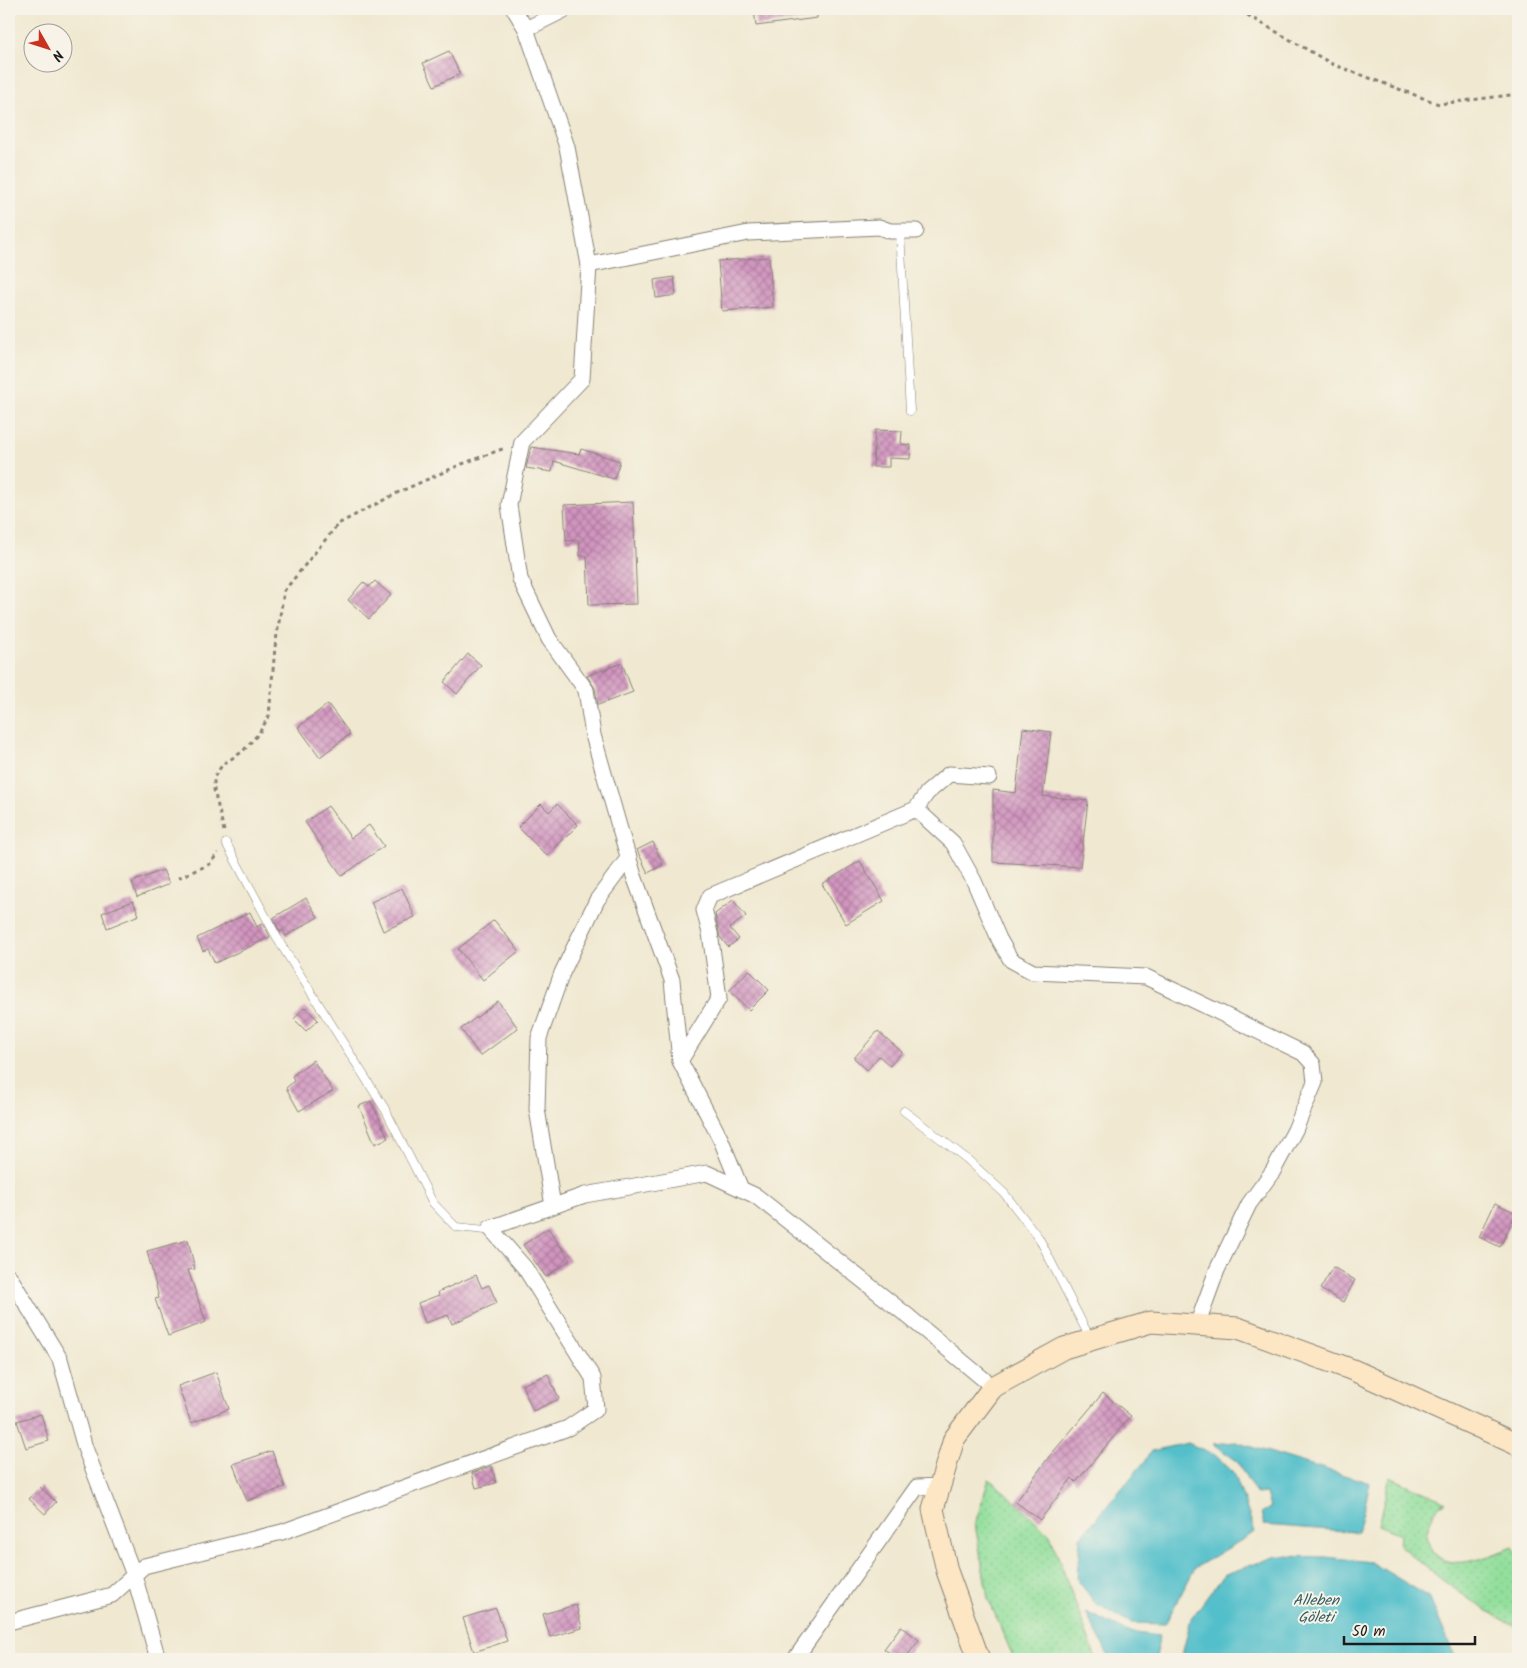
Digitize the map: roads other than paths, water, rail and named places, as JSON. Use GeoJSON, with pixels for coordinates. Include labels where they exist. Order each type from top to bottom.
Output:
{"type":"FeatureCollection","features":[{"type":"Feature","properties":{"kind":"street"},"geometry":{"type":"LineString","coordinates":[[514,9],[526,29],[567,147],[589,264],[582,380],[522,442],[509,505],[520,579],[549,639],[586,690],[593,735],[628,857],[672,980],[680,1061],[721,1140],[741,1189]]}},
{"type":"Feature","properties":{"kind":"street"},"geometry":{"type":"LineString","coordinates":[[526,29],[566,9]]}},
{"type":"Feature","properties":{"kind":"street"},"geometry":{"type":"LineString","coordinates":[[589,264],[748,233],[879,227],[890,231],[916,231]]}},
{"type":"Feature","properties":{"kind":"street"},"geometry":{"type":"LineString","coordinates":[[680,1061],[720,998],[710,933],[704,910],[710,896],[916,809],[927,793],[949,774],[989,777]]}},
{"type":"Feature","properties":{"kind":"street"},"geometry":{"type":"LineString","coordinates":[[916,809],[953,843],[974,881],[999,939],[1012,960],[1033,972],[1146,977],[1303,1053],[1313,1064],[1315,1082],[1295,1130],[1273,1171],[1249,1204],[1217,1270],[1197,1325]]}},
{"type":"Feature","properties":{"kind":"street"},"geometry":{"type":"LineString","coordinates":[[553,1206],[537,1109],[539,1038],[562,973],[597,900],[628,857]]}},
{"type":"Feature","properties":{"kind":"street"},"geometry":{"type":"LineString","coordinates":[[9,1622],[112,1595],[144,1566],[282,1532],[568,1428],[596,1409],[593,1378],[525,1268],[490,1228],[585,1195],[707,1173],[756,1196],[994,1387]]}},
{"type":"Feature","properties":{"kind":"street"},"geometry":{"type":"LineString","coordinates":[[9,1276],[60,1359],[85,1448],[134,1575],[158,1659]]}},
{"type":"Feature","properties":{"kind":"street"},"geometry":{"type":"LineString","coordinates":[[979,1659],[947,1570],[932,1510],[954,1439],[994,1387],[1064,1348],[1151,1322],[1238,1328],[1353,1370],[1518,1445]]}},
{"type":"Feature","properties":{"kind":"street"},"geometry":{"type":"LineString","coordinates":[[795,1659],[917,1487],[941,1486]]}},
{"type":"Feature","properties":{"kind":"lane"},"geometry":{"type":"LineString","coordinates":[[900,231],[910,411]]}},
{"type":"Feature","properties":{"kind":"lane"},"geometry":{"type":"LineString","coordinates":[[226,843],[280,943],[385,1109],[433,1203],[456,1227],[486,1230],[490,1228]]}},
{"type":"Feature","properties":{"kind":"lane"},"geometry":{"type":"LineString","coordinates":[[904,1110],[967,1159],[1004,1193],[1039,1238],[1091,1340]]}},
{"type":"Feature","properties":{"kind":"water"},"geometry":{"type":"Polygon","coordinates":[[[1236,1442],[1370,1483],[1358,1532],[1264,1525],[1261,1513],[1270,1508],[1266,1493],[1256,1494],[1237,1461],[1213,1444],[1236,1442]]]}},
{"type":"Feature","properties":{"kind":"water"},"geometry":{"type":"Polygon","coordinates":[[[1188,1443],[1215,1455],[1234,1473],[1255,1532],[1195,1568],[1165,1624],[1131,1623],[1095,1603],[1077,1579],[1080,1538],[1145,1461],[1151,1451],[1188,1443]]]}},
{"type":"Feature","properties":{"kind":"water","name":"Alleben Göleti"},"geometry":{"type":"Polygon","coordinates":[[[1277,1556],[1326,1557],[1371,1562],[1429,1597],[1457,1659],[1181,1659],[1191,1619],[1223,1575],[1277,1556]]]}},
{"type":"Feature","properties":{"kind":"water"},"geometry":{"type":"Polygon","coordinates":[[[1086,1612],[1128,1632],[1159,1636],[1156,1659],[1110,1659],[1086,1612]]]}}]}
